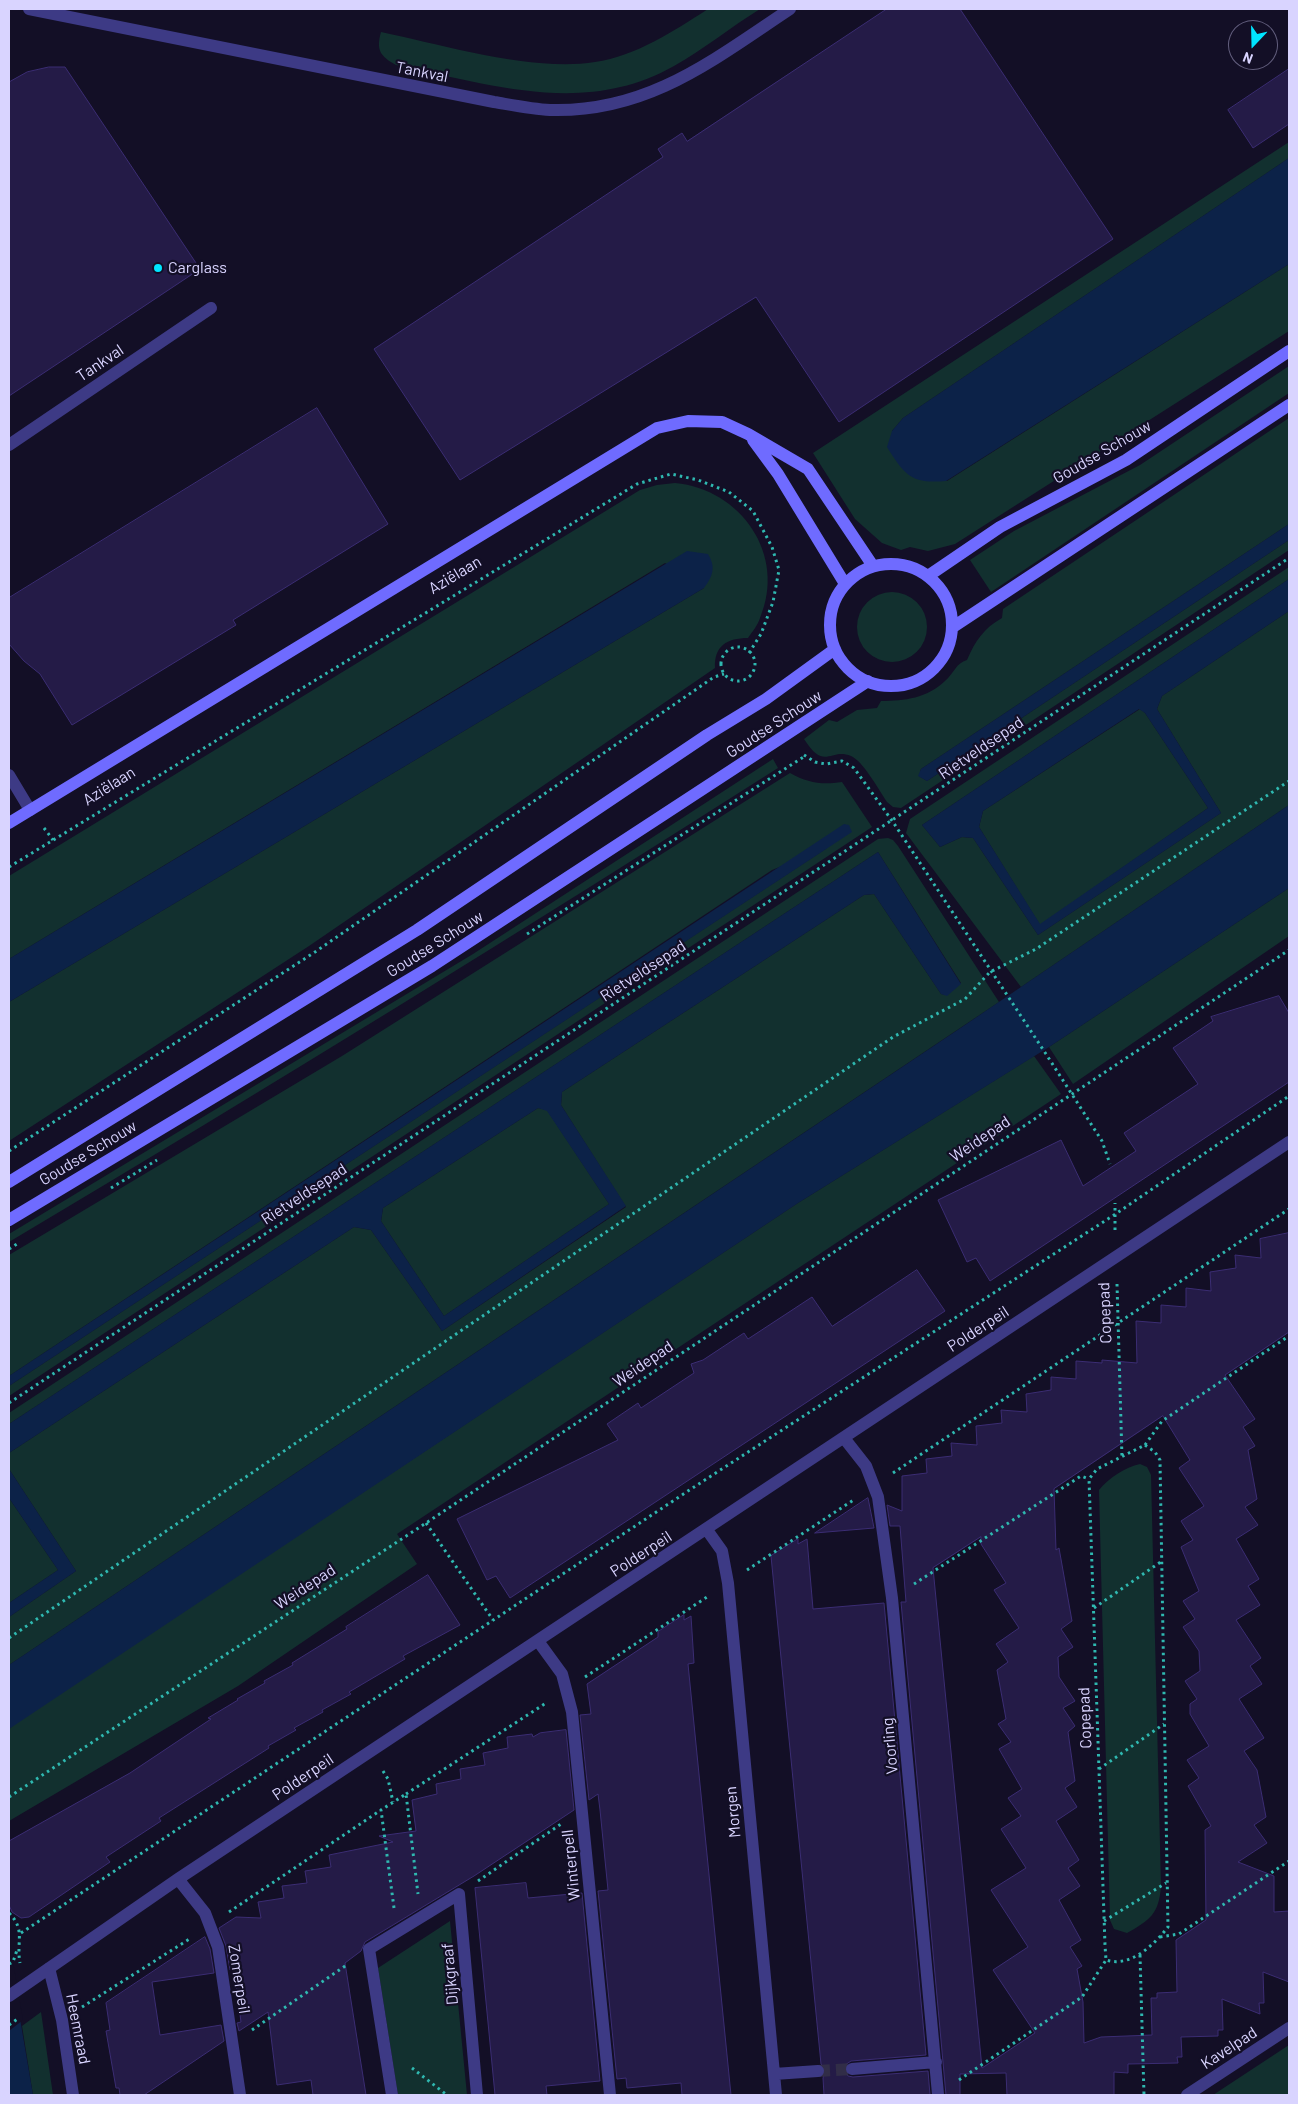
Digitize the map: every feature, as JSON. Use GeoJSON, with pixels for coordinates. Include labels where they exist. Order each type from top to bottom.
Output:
{"type":"FeatureCollection","features":[{"type":"Feature","properties":{"kind":"main road","name":"Goudse Schouw"},"geometry":{"type":"LineString","coordinates":[[928,576],[1000,527],[1126,460],[1289,351]]}},
{"type":"Feature","properties":{"kind":"main road"},"geometry":{"type":"LineString","coordinates":[[953,627],[1289,405]]}},
{"type":"Feature","properties":{"kind":"main road","name":"Aziëlaan"},"geometry":{"type":"LineString","coordinates":[[9,823],[657,428],[688,421],[722,422],[748,434],[808,469],[873,566]]}},
{"type":"Feature","properties":{"kind":"main road","name":"Aziëlaan"},"geometry":{"type":"LineString","coordinates":[[748,434],[778,474],[845,584]]}},
{"type":"Feature","properties":{"kind":"main road"},"geometry":{"type":"LineString","coordinates":[[884,564],[908,566],[928,576],[947,599],[953,627],[944,655],[924,676],[897,685],[868,681],[846,665],[835,649],[830,630],[832,610],[845,584],[854,576],[873,566],[884,564]]}},
{"type":"Feature","properties":{"kind":"main road","name":"Goudse Schouw"},"geometry":{"type":"LineString","coordinates":[[9,1182],[416,930],[707,735],[766,700],[835,649]]}},
{"type":"Feature","properties":{"kind":"main road","name":"Goudse Schouw"},"geometry":{"type":"LineString","coordinates":[[9,1220],[432,966],[868,681]]}},
{"type":"Feature","properties":{"kind":"street","name":"Tankval"},"geometry":{"type":"LineString","coordinates":[[28,9],[494,102],[550,110],[597,107],[646,95],[692,74],[790,9]]}},
{"type":"Feature","properties":{"kind":"street","name":"Tankval"},"geometry":{"type":"LineString","coordinates":[[9,446],[210,308]]}},
{"type":"Feature","properties":{"kind":"street"},"geometry":{"type":"LineString","coordinates":[[9,775],[30,810]]}},
{"type":"Feature","properties":{"kind":"street","name":"Polderpeil"},"geometry":{"type":"LineString","coordinates":[[12,1993],[178,1879],[707,1530],[1289,1142]]}},
{"type":"Feature","properties":{"kind":"street","name":"Voorling"},"geometry":{"type":"LineString","coordinates":[[844,1438],[866,1466],[875,1485],[878,1497],[892,1598],[938,2094]]}},
{"type":"Feature","properties":{"kind":"street","name":"Morgen"},"geometry":{"type":"LineString","coordinates":[[707,1530],[722,1551],[728,1583],[776,2095]]}},
{"type":"Feature","properties":{"kind":"street","name":"Winterpell"},"geometry":{"type":"LineString","coordinates":[[538,1641],[562,1674],[572,1712],[610,2095]]}},
{"type":"Feature","properties":{"kind":"street","name":"Zomerpeil"},"geometry":{"type":"LineString","coordinates":[[178,1879],[206,1913],[218,1947],[240,2095]]}},
{"type":"Feature","properties":{"kind":"street"},"geometry":{"type":"LineString","coordinates":[[392,2095],[369,1949],[397,1930],[459,1894]]}},
{"type":"Feature","properties":{"kind":"street","name":"Dijkgraaf"},"geometry":{"type":"LineString","coordinates":[[459,1894],[477,2095]]}},
{"type":"Feature","properties":{"kind":"street","name":"Heemraad"},"geometry":{"type":"LineString","coordinates":[[49,1968],[62,2020],[74,2095]]}},
{"type":"Feature","properties":{"kind":"street","name":"Kavelpad"},"geometry":{"type":"LineString","coordinates":[[1187,2095],[1289,2028]]}},
{"type":"Feature","properties":{"kind":"street"},"geometry":{"type":"LineString","coordinates":[[852,2069],[936,2062]]}},
{"type":"Feature","properties":{"kind":"street"},"geometry":{"type":"LineString","coordinates":[[774,2074],[818,2071]]}},
{"type":"Feature","properties":{"kind":"path","name":"Aziëlaan"},"geometry":{"type":"LineString","coordinates":[[9,867],[620,494],[646,481],[671,474],[698,480],[729,492],[753,511],[764,528],[779,570],[773,602],[761,634],[749,653]]}},
{"type":"Feature","properties":{"kind":"path","name":"Rietveldsepad"},"geometry":{"type":"LineString","coordinates":[[9,1403],[892,822],[1289,558]]}},
{"type":"Feature","properties":{"kind":"path"},"geometry":{"type":"LineString","coordinates":[[736,647],[744,648],[754,659],[755,666],[749,677],[742,681],[735,681],[724,674],[721,666],[723,658],[728,651],[736,647]]}},
{"type":"Feature","properties":{"kind":"path"},"geometry":{"type":"LineString","coordinates":[[9,1151],[315,952],[714,677],[724,674]]}},
{"type":"Feature","properties":{"kind":"path"},"geometry":{"type":"LineString","coordinates":[[805,756],[815,762],[826,764],[842,761],[854,768],[1046,1054],[1102,1141],[1110,1164]]}},
{"type":"Feature","properties":{"kind":"path"},"geometry":{"type":"LineString","coordinates":[[9,1638],[893,1037],[965,999],[990,972],[1036,949],[1289,781]]}},
{"type":"Feature","properties":{"kind":"path","name":"Weidepad"},"geometry":{"type":"LineString","coordinates":[[9,1797],[426,1523],[1289,950]]}},
{"type":"Feature","properties":{"kind":"path"},"geometry":{"type":"LineString","coordinates":[[21,1933],[691,1489],[1114,1215],[1289,1096]]}},
{"type":"Feature","properties":{"kind":"path"},"geometry":{"type":"LineString","coordinates":[[397,1930],[382,1810],[728,1583],[1289,1208]]}},
{"type":"Feature","properties":{"kind":"path","name":"Copepad"},"geometry":{"type":"LineString","coordinates":[[1116,1258],[1122,1458]]}},
{"type":"Feature","properties":{"kind":"path"},"geometry":{"type":"LineString","coordinates":[[892,1598],[1081,1476],[1089,1479],[1097,1470],[1145,1445],[1162,1421],[1289,1336]]}},
{"type":"Feature","properties":{"kind":"path"},"geometry":{"type":"LineString","coordinates":[[938,2094],[1082,1997],[1106,1960],[1115,1963],[1140,1955],[1168,1927],[1160,1460],[1155,1452],[1145,1445]]}},
{"type":"Feature","properties":{"kind":"path","name":"Copepad"},"geometry":{"type":"LineString","coordinates":[[1089,1479],[1106,1960]]}},
{"type":"Feature","properties":{"kind":"path"},"geometry":{"type":"LineString","coordinates":[[426,1523],[493,1620]]}},
{"type":"Feature","properties":{"kind":"path"},"geometry":{"type":"LineString","coordinates":[[1094,1608],[1162,1561]]}},
{"type":"Feature","properties":{"kind":"path"},"geometry":{"type":"LineString","coordinates":[[1099,1769],[1164,1724]]}},
{"type":"Feature","properties":{"kind":"path"},"geometry":{"type":"LineString","coordinates":[[370,1752],[388,1779],[393,1802]]}},
{"type":"Feature","properties":{"kind":"path"},"geometry":{"type":"LineString","coordinates":[[406,1794],[421,1916]]}},
{"type":"Feature","properties":{"kind":"path"},"geometry":{"type":"LineString","coordinates":[[459,1894],[582,1810]]}},
{"type":"Feature","properties":{"kind":"path"},"geometry":{"type":"LineString","coordinates":[[1160,1937],[1179,1934],[1289,1861]]}},
{"type":"Feature","properties":{"kind":"path"},"geometry":{"type":"LineString","coordinates":[[1104,1921],[1167,1883]]}},
{"type":"Feature","properties":{"kind":"path"},"geometry":{"type":"LineString","coordinates":[[9,1913],[16,1920]]}},
{"type":"Feature","properties":{"kind":"path"},"geometry":{"type":"LineString","coordinates":[[11,1963],[18,1949]]}},
{"type":"Feature","properties":{"kind":"path"},"geometry":{"type":"LineString","coordinates":[[232,2043],[369,1949]]}},
{"type":"Feature","properties":{"kind":"path"},"geometry":{"type":"LineString","coordinates":[[1140,1955],[1144,2095]]}},
{"type":"Feature","properties":{"kind":"path"},"geometry":{"type":"LineString","coordinates":[[9,2025],[23,2015]]}},
{"type":"Feature","properties":{"kind":"path"},"geometry":{"type":"LineString","coordinates":[[384,2046],[447,2095]]}},
{"type":"Feature","properties":{"kind":"green space"},"geometry":{"type":"Polygon","coordinates":[[[708,9],[760,9],[674,66],[640,81],[606,90],[571,93],[536,92],[502,87],[396,65],[386,59],[379,48],[381,32],[488,56],[516,60],[571,64],[595,62],[610,59],[640,48],[668,34],[708,9]]]}},
{"type":"Feature","properties":{"kind":"green space"},"geometry":{"type":"Polygon","coordinates":[[[1289,142],[1289,158],[903,418],[892,431],[947,481],[1289,264],[1289,331],[955,544],[928,551],[910,547],[901,550],[882,543],[855,519],[813,453],[1289,142]]]}},
{"type":"Feature","properties":{"kind":"green space"},"geometry":{"type":"Polygon","coordinates":[[[1289,366],[1289,393],[991,592],[970,560],[1014,531],[1140,465],[1289,366]]]}},
{"type":"Feature","properties":{"kind":"green space"},"geometry":{"type":"Polygon","coordinates":[[[1289,418],[1289,524],[921,769],[919,776],[927,781],[1289,540],[1289,550],[901,808],[893,807],[887,802],[856,759],[844,754],[823,757],[811,749],[804,739],[829,720],[837,722],[857,710],[877,708],[881,701],[915,697],[938,687],[960,663],[967,660],[973,647],[990,626],[1002,618],[1003,609],[1289,418]]]}},
{"type":"Feature","properties":{"kind":"green space"},"geometry":{"type":"Polygon","coordinates":[[[675,483],[699,488],[720,498],[738,512],[752,529],[762,549],[767,571],[767,594],[759,621],[748,638],[741,638],[723,645],[717,654],[715,668],[309,946],[9,1141],[9,1002],[704,588],[665,563],[9,959],[9,876],[640,490],[657,485],[675,483]]]}},
{"type":"Feature","properties":{"kind":"green space"},"geometry":{"type":"Polygon","coordinates":[[[1289,567],[1289,579],[922,825],[940,847],[962,837],[973,838],[1038,935],[1221,813],[1157,709],[1162,696],[1289,611],[1289,805],[1021,987],[906,833],[910,819],[1289,567]]]}},
{"type":"Feature","properties":{"kind":"green space"},"geometry":{"type":"Polygon","coordinates":[[[892,592],[911,598],[921,608],[927,627],[921,646],[911,656],[892,662],[873,656],[863,646],[857,627],[863,608],[873,598],[892,592]]]}},
{"type":"Feature","properties":{"kind":"green space"},"geometry":{"type":"Polygon","coordinates":[[[1140,709],[1145,713],[1208,808],[1040,925],[979,827],[983,811],[1140,709]]]}},
{"type":"Feature","properties":{"kind":"green space"},"geometry":{"type":"Polygon","coordinates":[[[773,759],[778,768],[683,829],[299,1067],[9,1242],[9,1234],[473,954],[773,759]]]}},
{"type":"Feature","properties":{"kind":"green space"},"geometry":{"type":"Polygon","coordinates":[[[790,773],[815,782],[842,782],[872,827],[9,1396],[9,1386],[827,848],[772,870],[9,1376],[9,1255],[342,1056],[790,773]]]}},
{"type":"Feature","properties":{"kind":"green space"},"geometry":{"type":"Polygon","coordinates":[[[888,838],[893,840],[898,846],[999,1002],[9,1665],[9,1617],[76,1571],[9,1469],[9,1453],[354,1227],[371,1230],[442,1331],[626,1207],[561,1105],[562,1092],[864,895],[874,894],[941,994],[947,995],[961,983],[878,852],[9,1424],[9,1413],[878,839],[888,838]]]}},
{"type":"Feature","properties":{"kind":"green space"},"geometry":{"type":"Polygon","coordinates":[[[1289,888],[1289,936],[1073,1084],[1049,1047],[1289,888]]]}},
{"type":"Feature","properties":{"kind":"green space"},"geometry":{"type":"Polygon","coordinates":[[[1034,1056],[1061,1094],[397,1534],[417,1564],[238,1686],[9,1821],[9,1729],[16,1723],[798,1203],[1034,1056]]]}},
{"type":"Feature","properties":{"kind":"green space"},"geometry":{"type":"Polygon","coordinates":[[[538,1108],[547,1110],[609,1204],[444,1316],[381,1221],[383,1208],[538,1108]]]}},
{"type":"Feature","properties":{"kind":"green space"},"geometry":{"type":"Polygon","coordinates":[[[1140,1464],[1147,1467],[1151,1475],[1161,1886],[1158,1903],[1152,1915],[1127,1933],[1114,1929],[1110,1920],[1099,1490],[1118,1474],[1140,1464]]]}},
{"type":"Feature","properties":{"kind":"green space"},"geometry":{"type":"Polygon","coordinates":[[[9,1498],[58,1570],[9,1603],[9,1498]]]}},
{"type":"Feature","properties":{"kind":"green space"},"geometry":{"type":"Polygon","coordinates":[[[450,1921],[467,2095],[398,2095],[378,1968],[450,1921]]]}},
{"type":"Feature","properties":{"kind":"green space"},"geometry":{"type":"Polygon","coordinates":[[[41,2012],[53,2095],[33,2095],[22,2026],[41,2012]]]}},
{"type":"Feature","properties":{"kind":"green space"},"geometry":{"type":"Polygon","coordinates":[[[1289,2045],[1289,2095],[1213,2095],[1289,2045]]]}},
{"type":"Feature","properties":{"kind":"water"},"geometry":{"type":"Polygon","coordinates":[[[1289,158],[1289,264],[946,481],[934,482],[917,479],[899,465],[887,447],[892,431],[903,418],[1289,158]]]}},
{"type":"Feature","properties":{"kind":"water"},"geometry":{"type":"Polygon","coordinates":[[[1289,524],[1289,540],[927,781],[918,776],[921,769],[1289,524]]]}},
{"type":"Feature","properties":{"kind":"water"},"geometry":{"type":"Polygon","coordinates":[[[687,551],[708,554],[713,567],[710,579],[704,588],[9,1002],[9,959],[687,551]]]}},
{"type":"Feature","properties":{"kind":"water"},"geometry":{"type":"Polygon","coordinates":[[[1289,579],[1289,611],[1162,696],[1157,709],[1221,813],[1038,935],[973,838],[962,837],[940,847],[922,825],[1289,579]],[[1139,709],[983,811],[979,827],[1040,924],[1208,808],[1145,713],[1139,709]]]}},
{"type":"Feature","properties":{"kind":"water"},"geometry":{"type":"Polygon","coordinates":[[[1289,805],[1289,888],[1049,1047],[798,1203],[9,1729],[9,1665],[965,1025],[1289,805]]]}},
{"type":"Feature","properties":{"kind":"water"},"geometry":{"type":"Polygon","coordinates":[[[844,824],[849,825],[852,832],[9,1386],[9,1376],[844,824]]]}},
{"type":"Feature","properties":{"kind":"water"},"geometry":{"type":"Polygon","coordinates":[[[878,852],[961,984],[947,996],[941,994],[874,894],[864,895],[562,1092],[561,1105],[626,1206],[442,1331],[371,1230],[354,1227],[9,1453],[9,1424],[878,852]],[[538,1108],[383,1208],[381,1221],[444,1316],[609,1204],[547,1111],[538,1108]]]}},
{"type":"Feature","properties":{"kind":"water"},"geometry":{"type":"Polygon","coordinates":[[[9,1469],[76,1571],[9,1617],[9,1603],[58,1570],[9,1498],[9,1469]]]}},
{"type":"Feature","properties":{"kind":"water"},"geometry":{"type":"Polygon","coordinates":[[[9,1954],[33,2095],[9,2095],[9,1954]]]}},
{"type":"Feature","properties":{"kind":"pier"},"geometry":{"type":"Polygon","coordinates":[[[12,1956],[23,2020],[9,2031],[9,1958],[12,1956]]]}},
{"type":"Feature","properties":{"kind":"building"},"geometry":{"type":"Polygon","coordinates":[[[887,9],[960,9],[1113,239],[839,422],[756,297],[460,480],[374,349],[663,157],[658,149],[682,133],[687,141],[887,9]]]}},
{"type":"Feature","properties":{"kind":"building"},"geometry":{"type":"Polygon","coordinates":[[[49,67],[65,67],[200,269],[9,396],[9,82],[27,72],[49,67]]]}},
{"type":"Feature","properties":{"kind":"building"},"geometry":{"type":"Polygon","coordinates":[[[1289,69],[1289,124],[1253,148],[1228,110],[1289,69]]]}},
{"type":"Feature","properties":{"kind":"building"},"geometry":{"type":"Polygon","coordinates":[[[317,408],[388,524],[233,620],[236,625],[72,725],[40,674],[24,661],[9,644],[9,598],[317,408]]]}},
{"type":"Feature","properties":{"kind":"building"},"geometry":{"type":"Polygon","coordinates":[[[1279,996],[1289,1013],[1289,1082],[990,1281],[976,1258],[967,1262],[938,1200],[1061,1140],[1083,1186],[1136,1151],[1124,1133],[1198,1084],[1173,1048],[1213,1021],[1211,1017],[1279,996]]]}},
{"type":"Feature","properties":{"kind":"building"},"geometry":{"type":"Polygon","coordinates":[[[1289,1233],[1289,1332],[1225,1375],[1255,1419],[1243,1427],[1255,1446],[1248,1450],[1257,1499],[1245,1507],[1258,1525],[1236,1539],[1259,1579],[1248,1586],[1260,1605],[1236,1620],[1261,1658],[1250,1666],[1262,1684],[1239,1699],[1264,1738],[1244,1751],[1257,1770],[1266,1817],[1254,1825],[1267,1843],[1238,1862],[1274,1876],[1274,1912],[1289,1911],[1289,1982],[1263,1972],[1264,2003],[1259,2003],[1260,2014],[1222,1999],[1223,2030],[1218,2030],[1218,2036],[1181,2037],[1182,2057],[1177,2057],[1178,2063],[1128,2064],[1128,2073],[1114,2072],[1114,2095],[1007,2095],[1006,2073],[960,2074],[960,2095],[946,2095],[901,1602],[906,1602],[900,1526],[890,1526],[887,1505],[902,1511],[902,1476],[927,1473],[926,1459],[952,1456],[951,1443],[977,1445],[976,1426],[1002,1423],[1001,1410],[1027,1412],[1026,1394],[1051,1390],[1051,1377],[1076,1379],[1076,1361],[1102,1363],[1102,1360],[1137,1363],[1136,1321],[1161,1323],[1161,1305],[1186,1307],[1186,1288],[1211,1291],[1210,1272],[1236,1268],[1235,1255],[1261,1258],[1260,1239],[1289,1233]],[[1163,1416],[1054,1489],[1056,1550],[1059,1548],[1072,1621],[1061,1629],[1073,1647],[1058,1657],[1059,1677],[1075,1701],[1063,1708],[1075,1726],[1068,1732],[1075,1781],[1065,1788],[1077,1807],[1056,1821],[1079,1860],[1068,1868],[1080,1886],[1059,1900],[1081,1940],[1070,1947],[1082,1966],[1077,1969],[1083,2002],[1084,2043],[1101,2037],[1152,2035],[1151,1998],[1157,1998],[1157,1993],[1177,1992],[1176,1940],[1206,1920],[1205,1830],[1211,1826],[1188,1786],[1199,1778],[1187,1760],[1209,1746],[1190,1714],[1190,1704],[1197,1699],[1185,1681],[1200,1671],[1199,1651],[1183,1627],[1195,1619],[1183,1601],[1199,1591],[1181,1547],[1193,1540],[1181,1521],[1204,1506],[1179,1468],[1190,1460],[1163,1416]],[[981,1537],[933,1568],[982,2068],[1035,2033],[993,1970],[1028,1947],[991,1890],[1026,1868],[1001,1829],[1021,1816],[1008,1798],[1022,1789],[999,1749],[1011,1742],[998,1724],[1006,1719],[997,1670],[1008,1662],[996,1644],[1019,1628],[994,1590],[1006,1583],[981,1544],[981,1537]]]}},
{"type":"Feature","properties":{"kind":"building"},"geometry":{"type":"Polygon","coordinates":[[[917,1270],[945,1311],[510,1598],[496,1576],[487,1580],[457,1519],[618,1440],[607,1424],[638,1403],[641,1408],[694,1373],[691,1364],[703,1360],[744,1333],[748,1339],[812,1297],[832,1326],[917,1270]]]}},
{"type":"Feature","properties":{"kind":"building"},"geometry":{"type":"Polygon","coordinates":[[[868,1498],[874,1528],[815,1533],[868,1498]]]}},
{"type":"Feature","properties":{"kind":"building"},"geometry":{"type":"Polygon","coordinates":[[[798,1539],[798,1544],[807,1539],[813,1609],[884,1603],[926,2055],[851,2061],[845,2065],[844,2070],[848,2076],[853,2077],[928,2071],[930,2095],[824,2095],[823,2078],[826,2070],[821,2064],[771,1556],[798,1539]]]}},
{"type":"Feature","properties":{"kind":"building"},"geometry":{"type":"Polygon","coordinates":[[[428,1575],[460,1625],[403,1656],[405,1659],[349,1692],[351,1694],[294,1728],[296,1730],[268,1746],[269,1748],[159,1818],[161,1821],[106,1857],[110,1862],[29,1917],[21,1918],[12,1912],[9,1905],[9,1841],[130,1773],[211,1719],[208,1718],[265,1683],[264,1681],[293,1665],[292,1663],[347,1629],[346,1627],[428,1575]]]}},
{"type":"Feature","properties":{"kind":"building"},"geometry":{"type":"Polygon","coordinates":[[[684,1615],[684,1620],[691,1616],[694,1663],[688,1664],[731,2095],[682,2095],[681,2083],[627,2088],[626,2078],[617,2079],[598,1891],[608,1890],[600,1810],[598,1794],[589,1800],[580,1715],[591,1714],[587,1684],[658,1637],[658,1632],[684,1615]]]}},
{"type":"Feature","properties":{"kind":"building"},"geometry":{"type":"Polygon","coordinates":[[[566,1730],[574,1810],[474,1876],[365,1942],[361,1951],[345,1963],[366,2095],[313,2095],[311,2080],[277,2085],[268,2012],[239,2031],[237,2023],[241,2022],[234,1970],[230,1970],[226,1946],[219,1928],[236,1917],[261,1918],[258,1902],[284,1898],[282,1886],[307,1883],[305,1871],[331,1867],[329,1855],[393,1842],[379,1836],[416,1831],[412,1800],[437,1794],[436,1784],[461,1779],[460,1769],[485,1765],[483,1753],[508,1748],[507,1737],[532,1734],[533,1737],[540,1733],[566,1730]]]}},
{"type":"Feature","properties":{"kind":"building"},"geometry":{"type":"Polygon","coordinates":[[[526,1883],[528,1898],[582,1893],[600,2081],[546,2086],[547,2095],[495,2095],[475,1888],[526,1883]]]}},
{"type":"Feature","properties":{"kind":"building"},"geometry":{"type":"Polygon","coordinates":[[[205,1937],[210,1949],[214,1973],[152,1982],[160,2035],[221,2025],[224,2041],[144,2095],[120,2095],[119,2088],[116,2088],[106,2031],[110,2030],[106,2003],[205,1937]]]}},
{"type":"Feature","properties":{"kind":"tunnel"},"geometry":{"type":"LineString","coordinates":[[818,2071],[852,2069]]}},
{"type":"Feature","properties":{"kind":"place","name":"Carglass"},"geometry":{"type":"Point","coordinates":[158,268]}}]}
